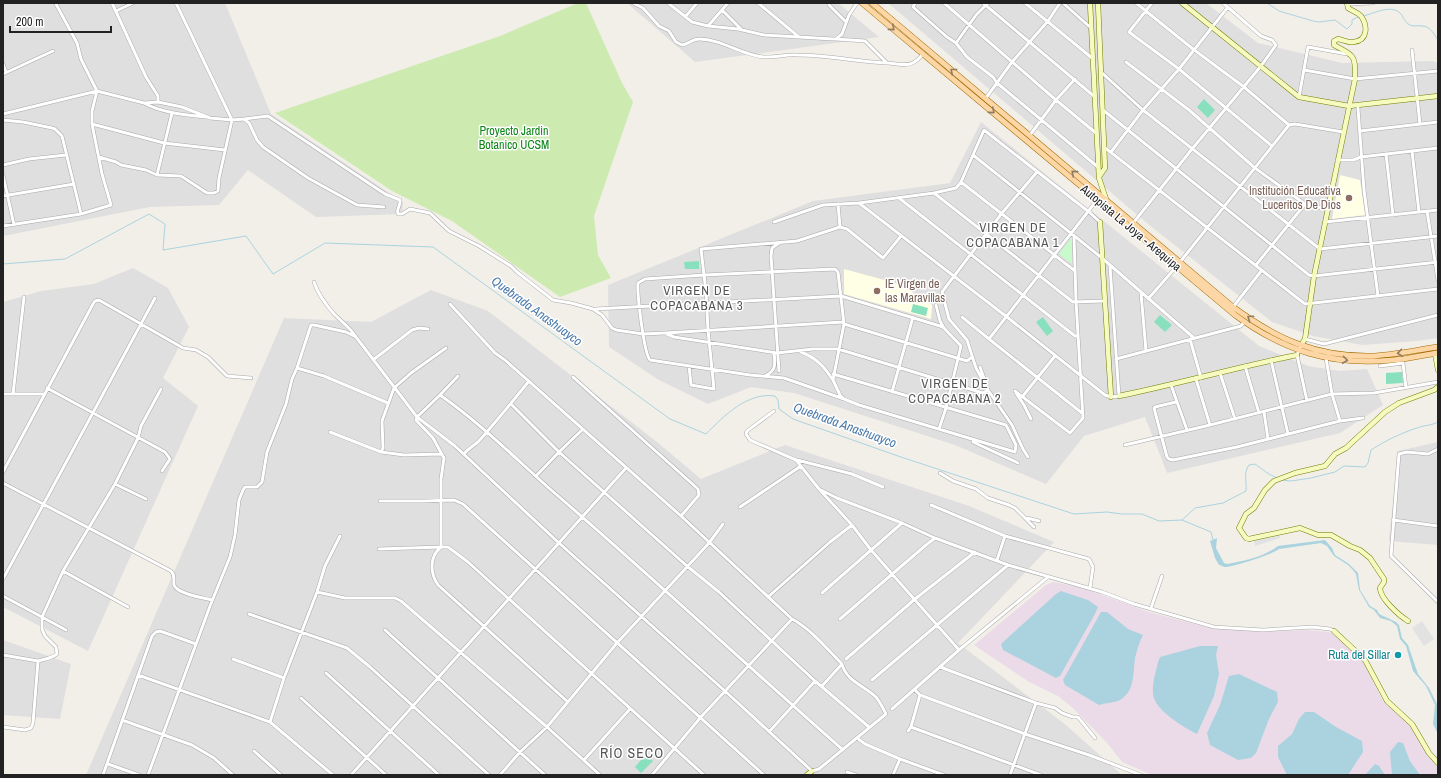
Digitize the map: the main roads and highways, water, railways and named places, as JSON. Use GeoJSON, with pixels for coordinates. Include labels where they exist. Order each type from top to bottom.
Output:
{"type":"FeatureCollection","features":[{"type":"Feature","properties":{"kind":"main road","name":"Autopista La Joya - Arequipa"},"geometry":{"type":"LineString","coordinates":[[862,3],[1097,200],[1233,306],[1298,350],[1372,356],[1438,346]]}},
{"type":"Feature","properties":{"kind":"main road","name":"Autopista La Joya - Arequipa"},"geometry":{"type":"LineString","coordinates":[[872,3],[1134,222],[1178,264],[1244,322],[1268,336],[1298,350],[1326,358],[1360,362],[1394,360],[1437,353]]}},
{"type":"Feature","properties":{"kind":"water"},"geometry":{"type":"Polygon","coordinates":[[[1217,538],[1216,548],[1224,563],[1227,564],[1260,556],[1278,546],[1325,540],[1332,548],[1335,555],[1349,564],[1358,573],[1360,590],[1370,606],[1377,610],[1379,614],[1399,625],[1402,638],[1408,645],[1418,674],[1429,688],[1438,706],[1438,734],[1433,724],[1435,705],[1426,686],[1413,671],[1406,646],[1400,639],[1397,626],[1391,621],[1380,618],[1374,610],[1369,607],[1359,590],[1356,574],[1348,565],[1334,556],[1327,546],[1321,543],[1279,549],[1253,560],[1225,567],[1219,565],[1215,558],[1210,541],[1217,538]]]}},
{"type":"Feature","properties":{"kind":"water"},"geometry":{"type":"Polygon","coordinates":[[[1061,591],[1088,600],[1098,607],[1060,676],[1056,678],[1003,650],[1001,644],[1061,591]]]}},
{"type":"Feature","properties":{"kind":"water"},"geometry":{"type":"Polygon","coordinates":[[[1101,612],[1107,612],[1128,629],[1143,635],[1135,658],[1131,687],[1128,692],[1120,700],[1099,705],[1065,685],[1063,680],[1101,612]]]}},
{"type":"Feature","properties":{"kind":"water"},"geometry":{"type":"Polygon","coordinates":[[[1200,646],[1218,646],[1216,655],[1219,674],[1214,696],[1197,734],[1184,727],[1163,711],[1154,699],[1153,689],[1154,678],[1160,657],[1200,646]]]}},
{"type":"Feature","properties":{"kind":"water"},"geometry":{"type":"Polygon","coordinates":[[[1239,674],[1277,692],[1278,702],[1269,719],[1256,753],[1251,758],[1238,760],[1210,745],[1207,733],[1220,705],[1229,676],[1239,674]]]}},
{"type":"Feature","properties":{"kind":"water"},"geometry":{"type":"Polygon","coordinates":[[[1305,712],[1314,712],[1336,727],[1362,741],[1363,752],[1348,775],[1287,775],[1278,757],[1278,746],[1292,734],[1299,719],[1305,712]]]}},
{"type":"Feature","properties":{"kind":"water"},"geometry":{"type":"Polygon","coordinates":[[[1398,742],[1403,743],[1410,761],[1420,775],[1392,775],[1390,752],[1398,742]]]}},
{"type":"Feature","properties":{"kind":"water"},"geometry":{"type":"Polygon","coordinates":[[[1375,764],[1379,766],[1385,775],[1365,775],[1375,764]]]}},
{"type":"Feature","properties":{"kind":"waterway"},"geometry":{"type":"LineString","coordinates":[[1267,3],[1279,11],[1313,21],[1319,22],[1335,20],[1347,29],[1352,24],[1352,20],[1358,17]]}},
{"type":"Feature","properties":{"kind":"waterway"},"geometry":{"type":"LineString","coordinates":[[1363,16],[1387,9],[1396,10],[1410,25],[1425,26],[1430,29],[1438,40]]}},
{"type":"Feature","properties":{"kind":"waterway","name":"Quebrada Anashuayco"},"geometry":{"type":"LineString","coordinates":[[3,264],[65,259],[149,214],[165,224],[163,250],[246,236],[273,274],[325,243],[433,247],[670,419],[706,434],[728,413],[746,402],[755,398],[775,396],[778,400],[779,409],[793,419],[898,456],[1074,514],[1107,512],[1142,514],[1159,521],[1182,520],[1211,532],[1213,540]]}},
{"type":"Feature","properties":{"kind":"waterway"},"geometry":{"type":"LineString","coordinates":[[1282,480],[1291,481],[1311,478],[1335,472],[1344,466],[1365,467],[1368,463],[1371,450],[1405,432],[1438,422]]}},
{"type":"Feature","properties":{"kind":"waterway"},"geometry":{"type":"LineString","coordinates":[[1182,520],[1195,508],[1223,503],[1246,491],[1246,474],[1249,465],[1255,464],[1268,474],[1277,478]]}},
{"type":"Feature","properties":{"kind":"place","name":"Institución Educativa Luceritos De Dios"},"geometry":{"type":"Point","coordinates":[1349,198]}},
{"type":"Feature","properties":{"kind":"place","name":"IE Virgen de las Maravillas"},"geometry":{"type":"Point","coordinates":[877,291]}},
{"type":"Feature","properties":{"kind":"place","name":"Ruta del Sillar"},"geometry":{"type":"Point","coordinates":[1398,655]}},
{"type":"Feature","properties":{"kind":"district","name":"VIRGEN DE COPACABANA 1"},"geometry":{"type":"Point","coordinates":[1013,234]}},
{"type":"Feature","properties":{"kind":"district","name":"VIRGEN DE COPACABANA 3"},"geometry":{"type":"Point","coordinates":[697,298]}},
{"type":"Feature","properties":{"kind":"district","name":"VIRGEN DE COPACABANA 2"},"geometry":{"type":"Point","coordinates":[955,390]}},
{"type":"Feature","properties":{"kind":"district","name":"RÍO SECO"},"geometry":{"type":"Point","coordinates":[632,753]}},
{"type":"Feature","properties":{"kind":"park label","name":"Proyecto Jardin Botanico UCSM"},"geometry":{"type":"Point","coordinates":[514,138]}}]}
